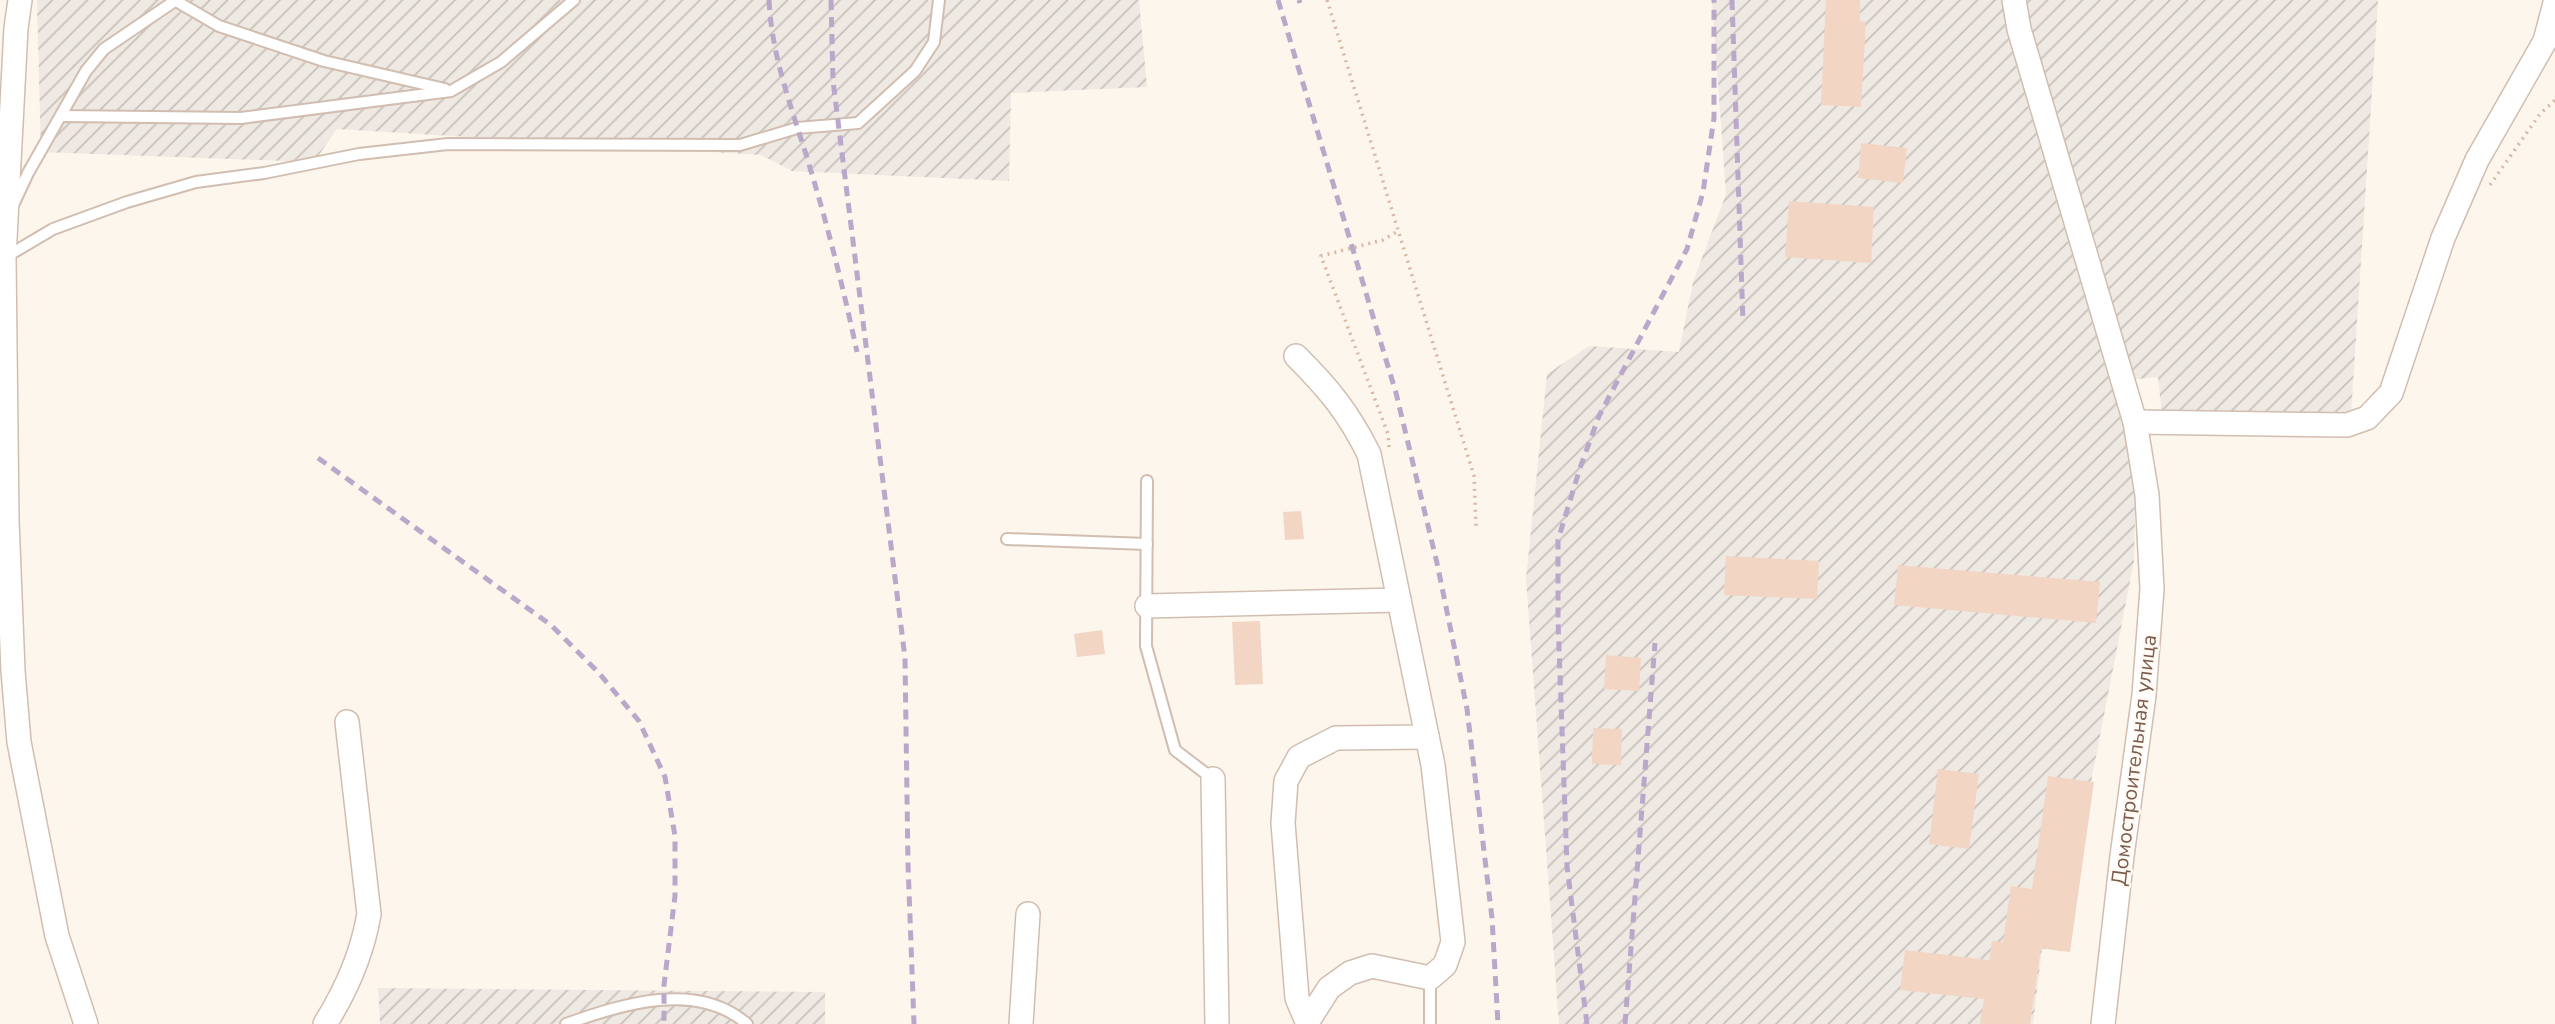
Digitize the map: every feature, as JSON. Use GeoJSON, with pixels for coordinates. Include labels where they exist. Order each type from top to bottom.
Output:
{"type":"FeatureCollection","features":[{"type":"Feature","properties":{"kind":"street"},"geometry":{"type":"LineString","coordinates":[[20,0],[16,28],[4,258],[13,671],[19,742],[57,936],[86,1024]]}},
{"type":"Feature","properties":{"kind":"street","name":"Домостроительная улица"},"geometry":{"type":"LineString","coordinates":[[2014,0],[2019,29],[2135,422],[2147,495],[2152,589],[2144,695],[2103,1024]]}},
{"type":"Feature","properties":{"kind":"street"},"geometry":{"type":"LineString","coordinates":[[2135,422],[2347,425],[2367,418],[2391,393],[2443,238],[2477,160],[2546,41],[2555,2]]}},
{"type":"Feature","properties":{"kind":"street"},"geometry":{"type":"LineString","coordinates":[[1296,356],[1324,383],[1352,420],[1369,454],[1433,765],[1453,942],[1445,965],[1430,978],[1372,967],[1349,973],[1329,988],[1308,1023]]}},
{"type":"Feature","properties":{"kind":"street"},"geometry":{"type":"LineString","coordinates":[[1147,607],[1399,600]]}},
{"type":"Feature","properties":{"kind":"street"},"geometry":{"type":"LineString","coordinates":[[325,1024],[346,989],[364,943],[369,914],[347,722]]}},
{"type":"Feature","properties":{"kind":"street"},"geometry":{"type":"LineString","coordinates":[[1308,1023],[1297,998],[1283,823],[1286,781],[1299,757],[1336,738],[1427,737]]}},
{"type":"Feature","properties":{"kind":"street"},"geometry":{"type":"LineString","coordinates":[[1213,779],[1217,1024]]}},
{"type":"Feature","properties":{"kind":"street"},"geometry":{"type":"LineString","coordinates":[[1021,1024],[1028,914]]}},
{"type":"Feature","properties":{"kind":"lane"},"geometry":{"type":"LineString","coordinates":[[61,116],[241,118],[451,90],[501,62],[575,0]]}},
{"type":"Feature","properties":{"kind":"lane"},"geometry":{"type":"LineString","coordinates":[[4,258],[53,229],[127,202],[196,183],[359,154],[448,144],[740,145],[797,128],[858,123],[915,71],[934,41],[939,0]]}},
{"type":"Feature","properties":{"kind":"lane"},"geometry":{"type":"LineString","coordinates":[[6,222],[28,173],[86,71],[104,49],[176,1],[219,26],[311,56],[451,90]]}},
{"type":"Feature","properties":{"kind":"lane"},"geometry":{"type":"LineString","coordinates":[[1147,481],[1146,646],[1175,750],[1213,779]]}},
{"type":"Feature","properties":{"kind":"lane"},"geometry":{"type":"LineString","coordinates":[[1007,539],[1147,544]]}},
{"type":"Feature","properties":{"kind":"lane"},"geometry":{"type":"LineString","coordinates":[[1430,978],[1430,1024]]}},
{"type":"Feature","properties":{"kind":"lane"},"geometry":{"type":"LineString","coordinates":[[566,1024],[647,1000],[693,1000],[732,1011],[747,1024]]}},
{"type":"Feature","properties":{"kind":"path"},"geometry":{"type":"LineString","coordinates":[[1327,0],[1474,476],[1476,526]]}},
{"type":"Feature","properties":{"kind":"path"},"geometry":{"type":"LineString","coordinates":[[2485,191],[2540,114],[2555,100]]}},
{"type":"Feature","properties":{"kind":"path"},"geometry":{"type":"LineString","coordinates":[[1389,447],[1388,434],[1321,256],[1383,240],[1398,231]]}},
{"type":"Feature","properties":{"kind":"shaded area"},"geometry":{"type":"Polygon","coordinates":[[[37,0],[1139,0],[1147,87],[1011,93],[1009,181],[792,171],[761,155],[337,129],[314,162],[41,152],[37,0]]]}},
{"type":"Feature","properties":{"kind":"shaded area"},"geometry":{"type":"Polygon","coordinates":[[[1712,0],[2378,0],[2351,415],[2162,416],[2158,377],[2126,380],[2135,510],[2134,561],[2092,777],[2070,952],[2042,949],[2033,1024],[1559,1024],[1526,579],[1547,374],[1589,346],[1679,352],[1693,282],[1726,194],[1712,0]]]}},
{"type":"Feature","properties":{"kind":"shaded area"},"geometry":{"type":"Polygon","coordinates":[[[378,988],[825,992],[825,1024],[380,1024],[378,988]]]}},
{"type":"Feature","properties":{"kind":"building"},"geometry":{"type":"Polygon","coordinates":[[[1826,0],[1860,0],[1860,21],[1866,22],[1861,107],[1821,105],[1826,0]]]}},
{"type":"Feature","properties":{"kind":"building"},"geometry":{"type":"Polygon","coordinates":[[[1861,143],[1907,148],[1903,183],[1858,178],[1861,143]]]}},
{"type":"Feature","properties":{"kind":"building"},"geometry":{"type":"Polygon","coordinates":[[[1789,201],[1874,207],[1871,263],[1785,257],[1789,201]]]}},
{"type":"Feature","properties":{"kind":"building"},"geometry":{"type":"Polygon","coordinates":[[[1301,511],[1304,539],[1285,540],[1283,512],[1301,511]]]}},
{"type":"Feature","properties":{"kind":"building"},"geometry":{"type":"Polygon","coordinates":[[[1726,556],[1819,561],[1817,599],[1724,595],[1726,556]]]}},
{"type":"Feature","properties":{"kind":"building"},"geometry":{"type":"Polygon","coordinates":[[[1898,565],[2100,582],[2096,623],[1894,605],[1898,565]]]}},
{"type":"Feature","properties":{"kind":"building"},"geometry":{"type":"Polygon","coordinates":[[[1260,621],[1263,684],[1235,685],[1232,622],[1260,621]]]}},
{"type":"Feature","properties":{"kind":"building"},"geometry":{"type":"Polygon","coordinates":[[[1102,630],[1105,654],[1077,657],[1074,634],[1102,630]]]}},
{"type":"Feature","properties":{"kind":"building"},"geometry":{"type":"Polygon","coordinates":[[[1606,655],[1641,658],[1639,691],[1604,689],[1606,655]]]}},
{"type":"Feature","properties":{"kind":"building"},"geometry":{"type":"Polygon","coordinates":[[[1593,728],[1622,729],[1621,765],[1592,764],[1593,728]]]}},
{"type":"Feature","properties":{"kind":"building"},"geometry":{"type":"Polygon","coordinates":[[[1938,769],[1979,774],[1969,849],[1929,844],[1938,769]]]}},
{"type":"Feature","properties":{"kind":"building"},"geometry":{"type":"Polygon","coordinates":[[[2048,776],[2094,782],[2070,952],[2041,948],[2030,1024],[1980,1024],[1984,999],[1900,990],[1905,950],[1989,960],[1992,941],[2003,942],[2011,886],[2032,889],[2048,776]]]}},
{"type":"Feature","properties":{"kind":"railway"},"geometry":{"type":"LineString","coordinates":[[769,0],[779,66],[824,216],[857,352]]}},
{"type":"Feature","properties":{"kind":"railway"},"geometry":{"type":"LineString","coordinates":[[831,0],[833,81],[905,658],[914,1024]]}},
{"type":"Feature","properties":{"kind":"railway"},"geometry":{"type":"LineString","coordinates":[[1278,0],[1396,393],[1437,563],[1467,709],[1492,918],[1498,1024]]}},
{"type":"Feature","properties":{"kind":"railway"},"geometry":{"type":"LineString","coordinates":[[1587,1024],[1567,866],[1558,620],[1558,540],[1599,416],[1687,249],[1703,192],[1714,118],[1714,0]]}},
{"type":"Feature","properties":{"kind":"railway"},"geometry":{"type":"LineString","coordinates":[[1732,0],[1743,322]]}},
{"type":"Feature","properties":{"kind":"railway"},"geometry":{"type":"LineString","coordinates":[[318,458],[551,625],[598,672],[639,721],[665,777],[675,836],[675,896],[664,985],[664,1024]]}},
{"type":"Feature","properties":{"kind":"railway"},"geometry":{"type":"LineString","coordinates":[[1625,1024],[1655,643]]}}]}
